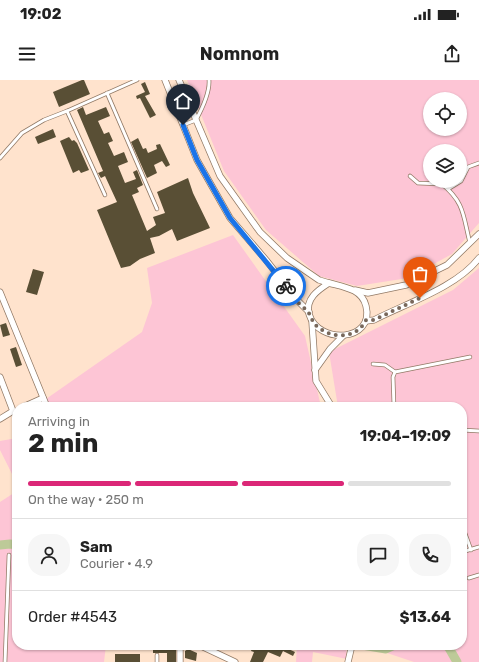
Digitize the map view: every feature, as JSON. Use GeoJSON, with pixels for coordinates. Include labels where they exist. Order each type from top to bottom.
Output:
{"type":"FeatureCollection","features":[{"type":"Feature","properties":{"kind":"street"},"geometry":{"type":"LineString","coordinates":[[165,80],[197,160],[230,218],[266,260],[298,301],[309,312],[312,321],[315,370],[318,385],[329,402]]}},
{"type":"Feature","properties":{"kind":"street"},"geometry":{"type":"LineString","coordinates":[[178,80],[220,176],[260,232],[287,258],[319,280],[368,293],[406,285],[447,265],[479,234]]}},
{"type":"Feature","properties":{"kind":"street"},"geometry":{"type":"LineString","coordinates":[[366,320],[374,320],[455,280],[465,273],[479,258]]}},
{"type":"Feature","properties":{"kind":"street"},"geometry":{"type":"LineString","coordinates":[[309,312],[311,299],[320,289],[329,283]]}},
{"type":"Feature","properties":{"kind":"street"},"geometry":{"type":"LineString","coordinates":[[315,370],[330,349],[343,336],[356,332],[362,327],[366,320],[366,304],[355,290]]}},
{"type":"Feature","properties":{"kind":"street"},"geometry":{"type":"LineString","coordinates":[[0,292],[44,402]]}},
{"type":"Feature","properties":{"kind":"street"},"geometry":{"type":"LineString","coordinates":[[312,321],[316,327],[325,332],[343,336]]}},
{"type":"Feature","properties":{"kind":"street"},"geometry":{"type":"LineString","coordinates":[[0,377],[12,404]]}},
{"type":"Feature","properties":{"kind":"street"},"geometry":{"type":"LineString","coordinates":[[34,402],[43,398]]}},
{"type":"Feature","properties":{"kind":"street"},"geometry":{"type":"LineString","coordinates":[[0,419],[12,413]]}},
{"type":"Feature","properties":{"kind":"street"},"geometry":{"type":"LineString","coordinates":[[180,650],[180,662]]}},
{"type":"Feature","properties":{"kind":"street"},"geometry":{"type":"LineString","coordinates":[[210,650],[235,662]]}},
{"type":"Feature","properties":{"kind":"street"},"geometry":{"type":"LineString","coordinates":[[348,662],[351,650]]}},
{"type":"Feature","properties":{"kind":"lane"},"geometry":{"type":"LineString","coordinates":[[0,158],[22,133],[44,120],[137,80]]}},
{"type":"Feature","properties":{"kind":"lane"},"geometry":{"type":"LineString","coordinates":[[183,125],[196,120],[207,94],[209,80]]}},
{"type":"Feature","properties":{"kind":"lane"},"geometry":{"type":"LineString","coordinates":[[107,92],[157,208]]}},
{"type":"Feature","properties":{"kind":"lane"},"geometry":{"type":"LineString","coordinates":[[67,111],[105,195]]}},
{"type":"Feature","properties":{"kind":"lane"},"geometry":{"type":"LineString","coordinates":[[448,189],[461,181],[468,167],[479,163]]}},
{"type":"Feature","properties":{"kind":"lane"},"geometry":{"type":"LineString","coordinates":[[410,176],[418,183],[442,184],[456,196],[463,211],[463,219],[470,243]]}},
{"type":"Feature","properties":{"kind":"lane"},"geometry":{"type":"LineString","coordinates":[[373,364],[385,365],[395,372],[470,358]]}},
{"type":"Feature","properties":{"kind":"lane"},"geometry":{"type":"LineString","coordinates":[[394,402],[393,377],[395,372]]}},
{"type":"Feature","properties":{"kind":"lane"},"geometry":{"type":"LineString","coordinates":[[467,430],[479,431]]}},
{"type":"Feature","properties":{"kind":"lane"},"geometry":{"type":"LineString","coordinates":[[467,538],[471,550]]}},
{"type":"Feature","properties":{"kind":"lane"},"geometry":{"type":"LineString","coordinates":[[467,551],[479,547]]}},
{"type":"Feature","properties":{"kind":"lane"},"geometry":{"type":"LineString","coordinates":[[5,662],[9,555]]}},
{"type":"Feature","properties":{"kind":"lane"},"geometry":{"type":"LineString","coordinates":[[469,578],[479,575]]}},
{"type":"Feature","properties":{"kind":"lane"},"geometry":{"type":"LineString","coordinates":[[157,655],[157,662]]}},
{"type":"Feature","properties":{"kind":"shaded area"},"geometry":{"type":"Polygon","coordinates":[[[187,80],[479,80],[479,223],[452,254],[408,278],[357,286],[319,276],[266,230],[224,171],[187,80]]]}},
{"type":"Feature","properties":{"kind":"shaded area"},"geometry":{"type":"Polygon","coordinates":[[[233,235],[305,336],[320,402],[48,402],[46,399],[142,332],[152,303],[147,268],[233,235]]]}},
{"type":"Feature","properties":{"kind":"shaded area"},"geometry":{"type":"Polygon","coordinates":[[[479,268],[479,662],[414,662],[378,650],[467,650],[467,402],[337,402],[329,352],[453,290],[479,268]]]}},
{"type":"Feature","properties":{"kind":"shaded area"},"geometry":{"type":"Polygon","coordinates":[[[12,439],[12,474],[0,450],[0,441],[12,439]]]}},
{"type":"Feature","properties":{"kind":"shaded area"},"geometry":{"type":"Polygon","coordinates":[[[12,494],[12,650],[105,650],[104,662],[0,662],[0,502],[12,494]]]}},
{"type":"Feature","properties":{"kind":"shaded area"},"geometry":{"type":"Polygon","coordinates":[[[297,650],[346,650],[347,659],[313,652],[312,662],[296,662],[297,650]]]}},
{"type":"Feature","properties":{"kind":"building"},"geometry":{"type":"Polygon","coordinates":[[[84,80],[90,94],[59,107],[53,92],[84,80]]]}},
{"type":"Feature","properties":{"kind":"building"},"geometry":{"type":"Polygon","coordinates":[[[145,82],[150,94],[145,96],[156,115],[150,118],[140,98],[137,99],[136,96],[145,92],[141,84],[145,82]]]}},
{"type":"Feature","properties":{"kind":"building"},"geometry":{"type":"Polygon","coordinates":[[[83,107],[86,115],[106,107],[110,116],[98,121],[104,134],[109,132],[113,141],[108,143],[114,156],[124,152],[128,162],[118,166],[125,183],[136,179],[133,172],[137,170],[143,185],[137,188],[139,192],[132,195],[147,231],[156,225],[153,217],[165,213],[157,192],[188,178],[193,193],[210,228],[177,241],[172,229],[159,236],[150,238],[155,253],[140,259],[130,266],[121,268],[97,210],[117,202],[105,176],[101,178],[98,173],[103,171],[77,110],[83,107]]]}},
{"type":"Feature","properties":{"kind":"building"},"geometry":{"type":"Polygon","coordinates":[[[53,129],[56,137],[38,144],[35,137],[53,129]]]}},
{"type":"Feature","properties":{"kind":"building"},"geometry":{"type":"Polygon","coordinates":[[[69,137],[72,141],[74,140],[77,143],[89,170],[81,173],[79,170],[73,173],[60,141],[69,137]]]}},
{"type":"Feature","properties":{"kind":"building"},"geometry":{"type":"Polygon","coordinates":[[[138,138],[143,149],[146,148],[148,153],[157,149],[156,145],[160,144],[170,165],[166,167],[162,161],[154,165],[157,173],[147,178],[131,142],[138,138]]]}},
{"type":"Feature","properties":{"kind":"building"},"geometry":{"type":"Polygon","coordinates":[[[33,269],[44,272],[37,295],[26,292],[33,269]]]}},
{"type":"Feature","properties":{"kind":"building"},"geometry":{"type":"Polygon","coordinates":[[[6,323],[10,335],[3,337],[0,325],[6,323]]]}},
{"type":"Feature","properties":{"kind":"building"},"geometry":{"type":"Polygon","coordinates":[[[16,347],[22,365],[16,367],[10,349],[16,347]]]}},
{"type":"Feature","properties":{"kind":"building"},"geometry":{"type":"Polygon","coordinates":[[[153,650],[176,650],[176,662],[167,662],[167,653],[153,653],[153,650]]]}},
{"type":"Feature","properties":{"kind":"building"},"geometry":{"type":"Polygon","coordinates":[[[190,650],[197,653],[196,661],[185,658],[185,651],[190,650]]]}},
{"type":"Feature","properties":{"kind":"building"},"geometry":{"type":"Polygon","coordinates":[[[291,650],[295,652],[293,656],[283,651],[280,657],[268,652],[263,662],[250,662],[254,652],[251,651],[291,650]]]}},
{"type":"Feature","properties":{"kind":"building"},"geometry":{"type":"Polygon","coordinates":[[[115,654],[140,654],[140,662],[115,662],[115,654]]]}},
{"type":"Feature","properties":{"kind":"waterway"},"geometry":{"type":"LineString","coordinates":[[0,545],[12,544]]}},
{"type":"Feature","properties":{"kind":"waterway"},"geometry":{"type":"LineString","coordinates":[[450,650],[457,662]]}},
{"type":"Feature","properties":{"kind":"way so far"},"geometry":{"type":"LineString","coordinates":[[286,286],[309,312],[316,327],[325,332],[343,336],[356,332],[362,327],[366,320],[374,320],[420,298]]}},
{"type":"Feature","properties":{"kind":"route"},"geometry":{"type":"LineString","coordinates":[[183,125],[197,160],[230,218],[286,286]]}}]}
